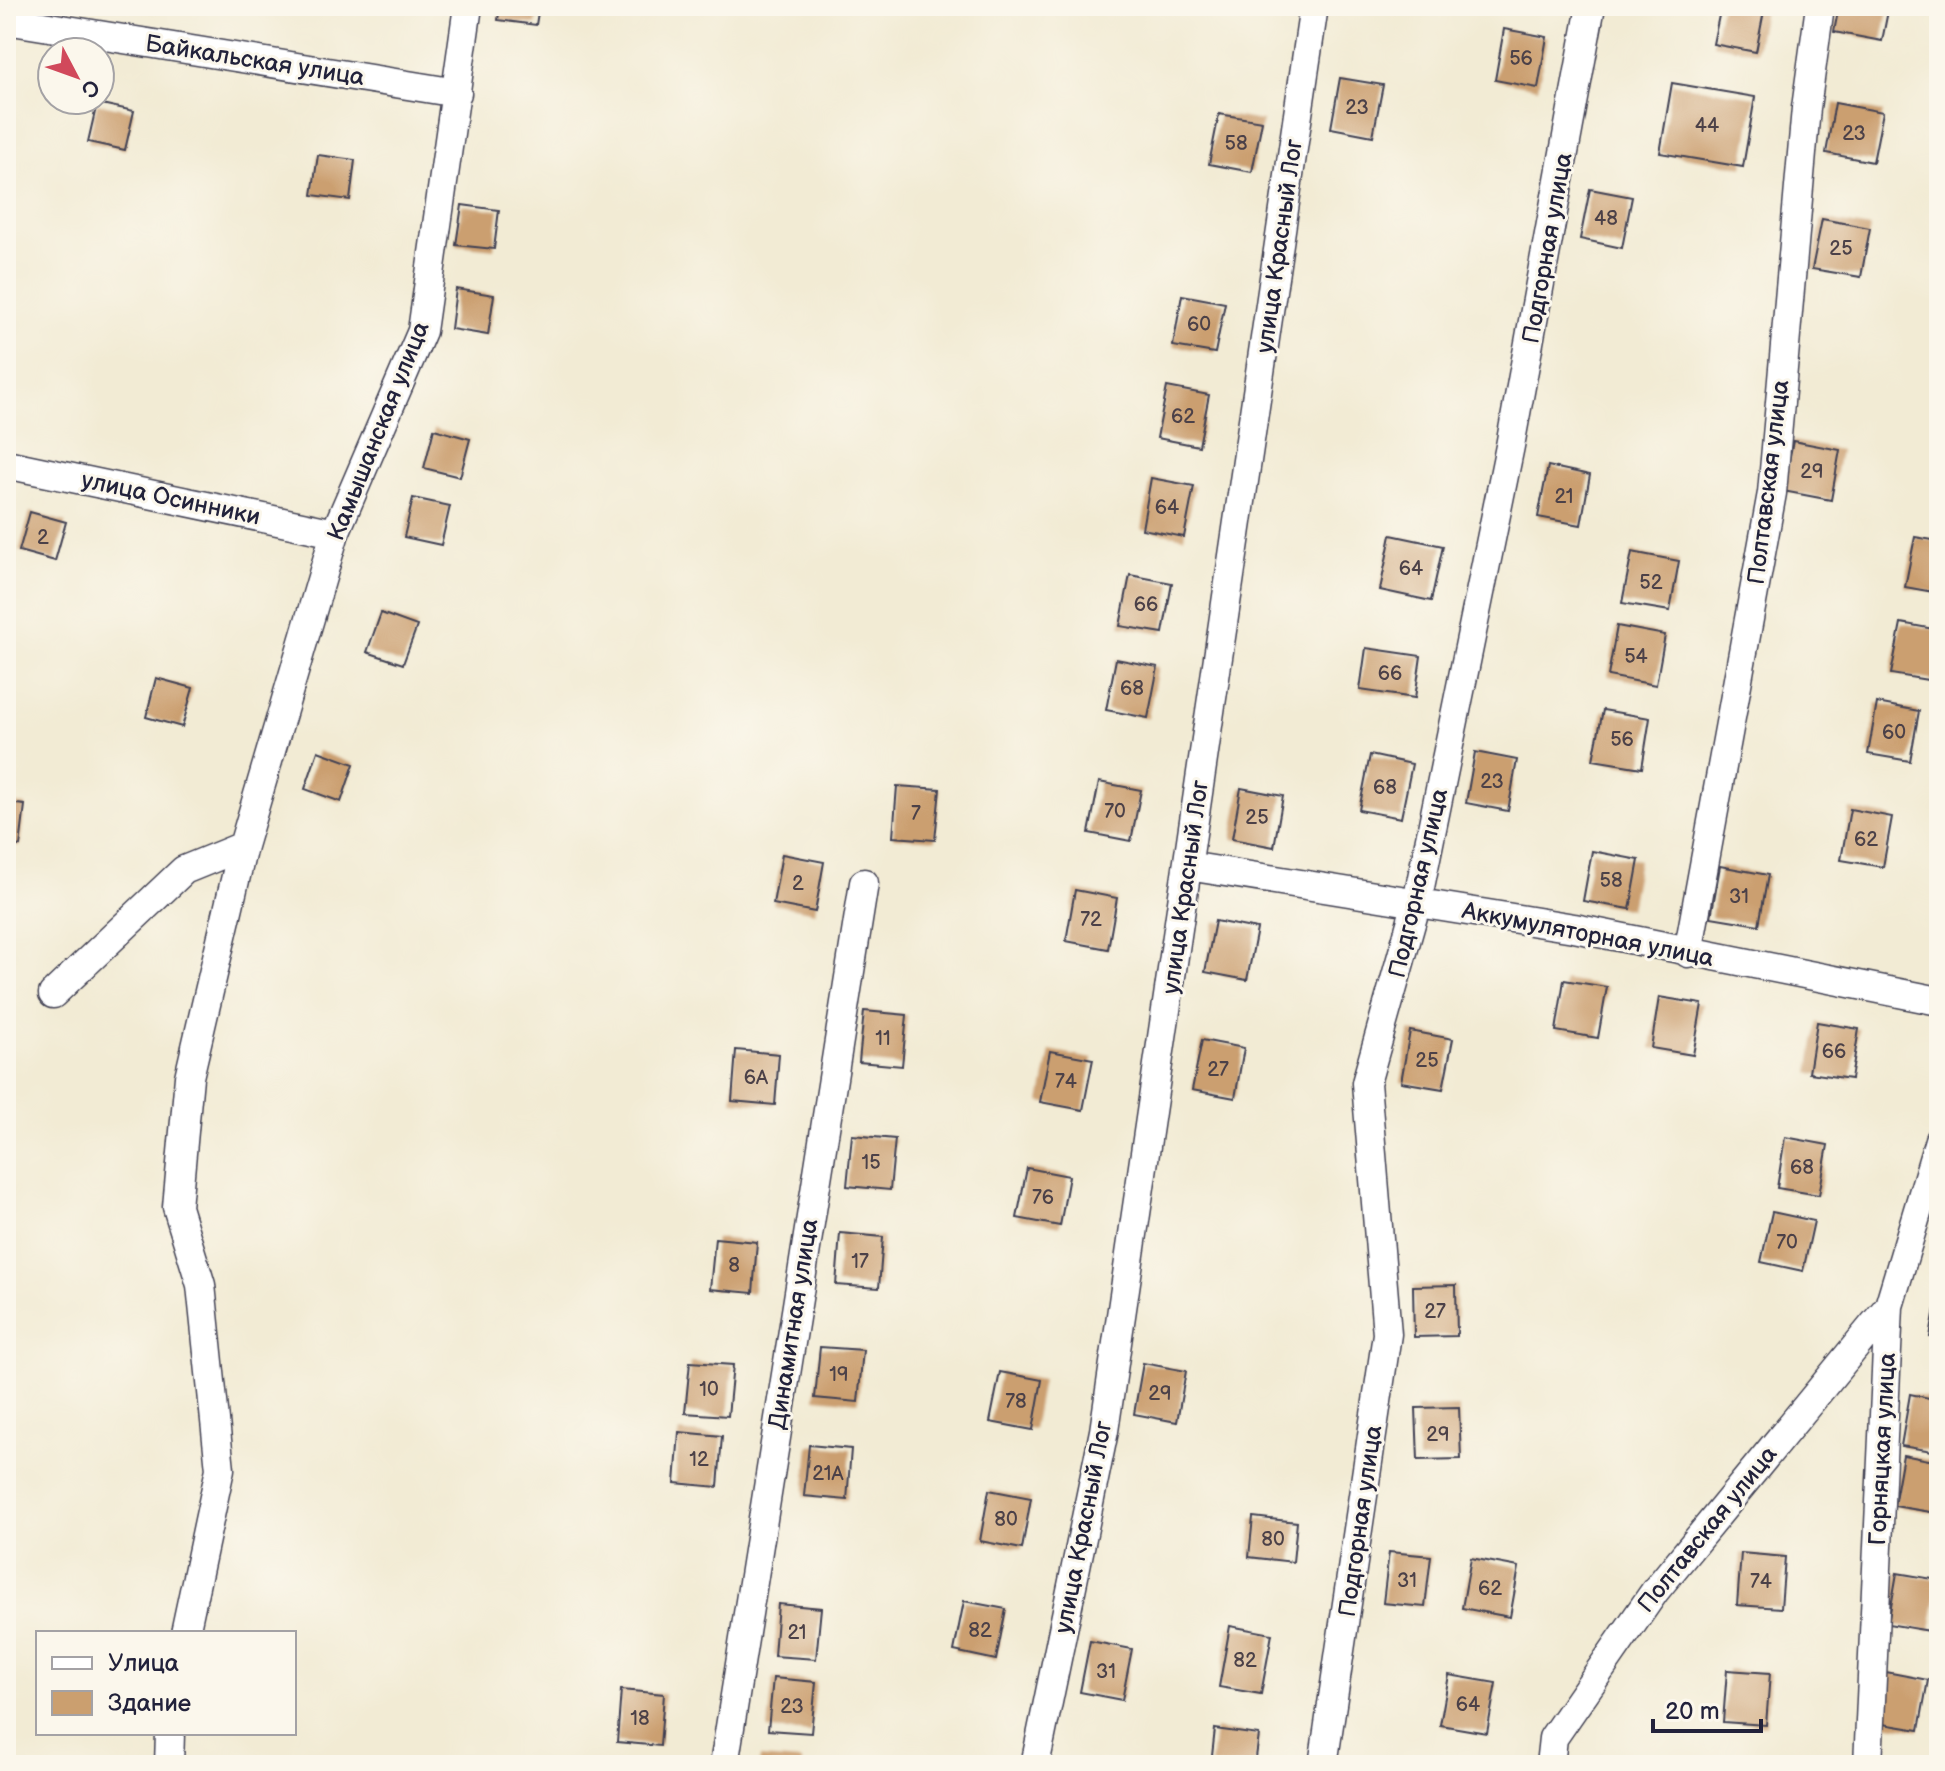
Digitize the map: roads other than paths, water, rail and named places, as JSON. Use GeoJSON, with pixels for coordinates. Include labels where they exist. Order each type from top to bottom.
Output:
{"type":"FeatureCollection","features":[{"type":"Feature","properties":{"kind":"street","name":"Камышанская улица"},"geometry":{"type":"LineString","coordinates":[[185,1631],[220,1469],[201,1285],[177,1207],[189,1077],[214,955],[238,878],[243,846],[335,533],[422,331],[468,6]]}},
{"type":"Feature","properties":{"kind":"street","name":"улица Красный Лог"},"geometry":{"type":"LineString","coordinates":[[1035,1765],[1104,1431],[1314,6]]}},
{"type":"Feature","properties":{"kind":"street","name":"Подгорная улица"},"geometry":{"type":"LineString","coordinates":[[1323,1765],[1387,1334],[1366,1083],[1417,902],[1510,446],[1591,6]]}},
{"type":"Feature","properties":{"kind":"street","name":"Полтавская улица"},"geometry":{"type":"LineString","coordinates":[[1688,953],[1772,493],[1806,108],[1820,6]]}},
{"type":"Feature","properties":{"kind":"street","name":"Байкальская улица"},"geometry":{"type":"LineString","coordinates":[[6,20],[457,93]]}},
{"type":"Feature","properties":{"kind":"street","name":"улица Осинники"},"geometry":{"type":"LineString","coordinates":[[6,464],[335,533]]}},
{"type":"Feature","properties":{"kind":"street"},"geometry":{"type":"LineString","coordinates":[[53,994],[184,870],[243,846]]}},
{"type":"Feature","properties":{"kind":"street","name":"Аккумуляторная улица"},"geometry":{"type":"LineString","coordinates":[[1188,866],[1574,928],[1939,1001]]}},
{"type":"Feature","properties":{"kind":"street","name":"Динамитная улица"},"geometry":{"type":"LineString","coordinates":[[724,1765],[864,883]]}},
{"type":"Feature","properties":{"kind":"street","name":"Горняцкая улица"},"geometry":{"type":"LineString","coordinates":[[1868,1765],[1889,1306],[1939,1140]]}},
{"type":"Feature","properties":{"kind":"street","name":"Полтавская улица"},"geometry":{"type":"LineString","coordinates":[[1550,1765],[1553,1738],[1655,1591],[1889,1306]]}},
{"type":"Feature","properties":{"kind":"street"},"geometry":{"type":"LineString","coordinates":[[169,1765],[170,1735]]}}]}
